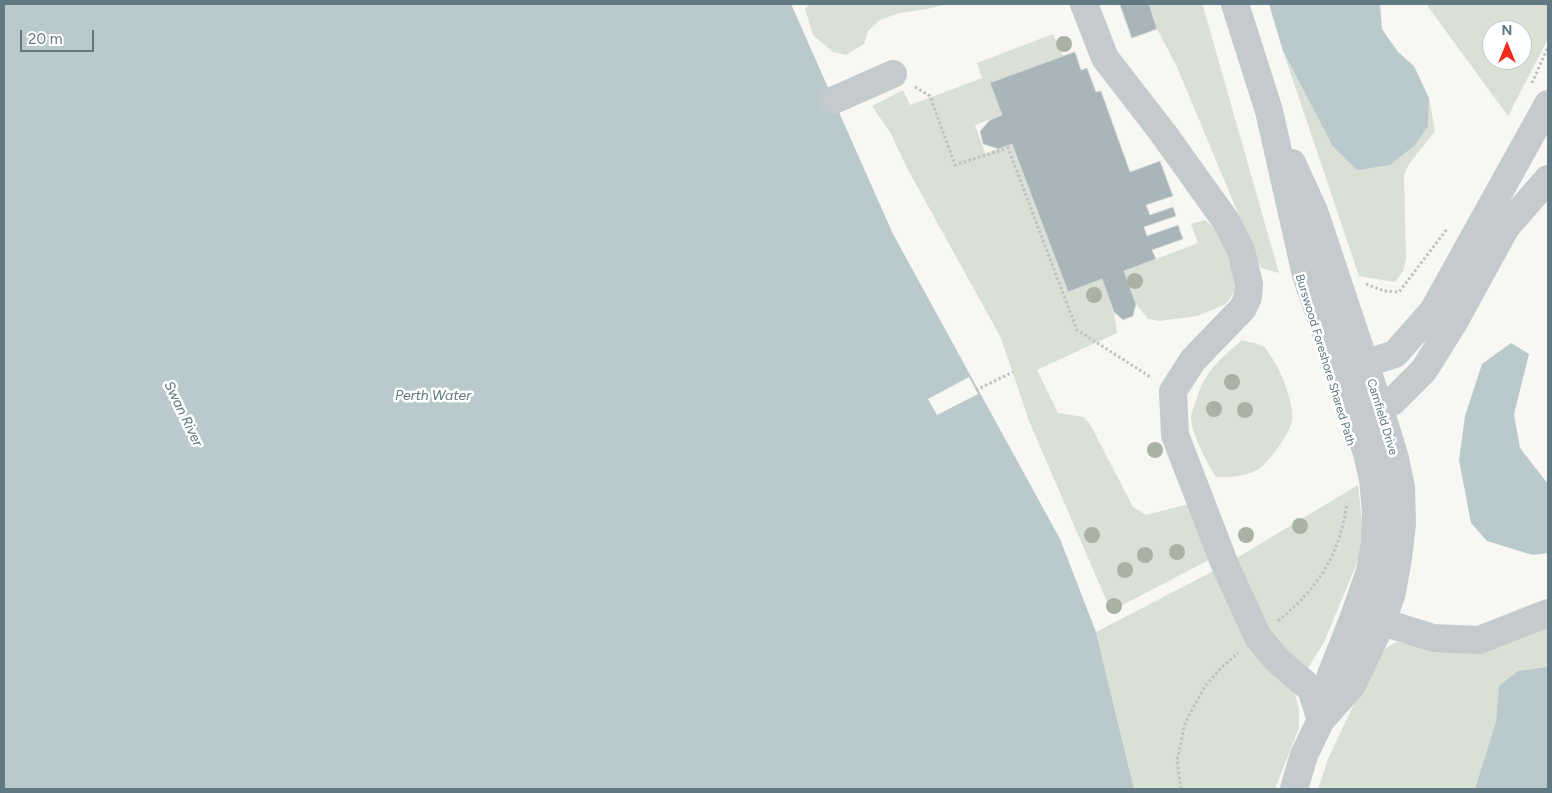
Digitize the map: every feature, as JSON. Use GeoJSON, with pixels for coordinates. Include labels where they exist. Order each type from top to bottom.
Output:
{"type":"FeatureCollection","features":[{"type":"Feature","properties":{"kind":"street"},"geometry":{"type":"LineString","coordinates":[[1084,4],[1105,58],[1163,133],[1226,221],[1241,250],[1249,284],[1248,297],[1243,308],[1193,360],[1173,391],[1174,435],[1225,565],[1258,638],[1277,660],[1311,689],[1321,720]]}},
{"type":"Feature","properties":{"kind":"street","name":"Camfield Drive"},"geometry":{"type":"LineString","coordinates":[[1235,4],[1269,112],[1306,275],[1367,453],[1373,479],[1376,512],[1375,543],[1370,571],[1331,675],[1321,720],[1304,755],[1294,789]]}},
{"type":"Feature","properties":{"kind":"street"},"geometry":{"type":"LineString","coordinates":[[834,100],[892,74]]}},
{"type":"Feature","properties":{"kind":"street"},"geometry":{"type":"LineString","coordinates":[[1339,371],[1395,354],[1433,311],[1538,98]]}},
{"type":"Feature","properties":{"kind":"street","name":"Camfield Drive"},"geometry":{"type":"LineString","coordinates":[[1269,112],[1314,211],[1380,406],[1395,458],[1401,488],[1402,524],[1398,558],[1392,592],[1382,622],[1352,685],[1321,720]]}},
{"type":"Feature","properties":{"kind":"street"},"geometry":{"type":"LineString","coordinates":[[1354,414],[1392,402],[1424,370],[1454,322],[1506,227],[1548,179]]}},
{"type":"Feature","properties":{"kind":"street"},"geometry":{"type":"LineString","coordinates":[[1355,614],[1433,638],[1479,640],[1548,613]]}},
{"type":"Feature","properties":{"kind":"path"},"geometry":{"type":"LineString","coordinates":[[1538,98],[1537,75],[1548,47]]}},
{"type":"Feature","properties":{"kind":"path"},"geometry":{"type":"LineString","coordinates":[[892,74],[930,96],[955,165],[1008,148],[1077,330],[1159,382]]}},
{"type":"Feature","properties":{"kind":"path"},"geometry":{"type":"LineString","coordinates":[[1358,286],[1366,284],[1384,291],[1399,292],[1450,224]]}},
{"type":"Feature","properties":{"kind":"path"},"geometry":{"type":"LineString","coordinates":[[976,390],[1012,372]]}},
{"type":"Feature","properties":{"kind":"path"},"geometry":{"type":"LineString","coordinates":[[1181,789],[1177,761],[1185,723],[1205,686],[1222,667],[1308,594],[1332,559],[1340,539],[1348,499]]}},
{"type":"Feature","properties":{"kind":"shaded area"},"geometry":{"type":"Polygon","coordinates":[[[809,4],[949,4],[899,13],[880,20],[868,31],[864,44],[846,55],[833,52],[813,35],[805,9],[809,4]]]}},
{"type":"Feature","properties":{"kind":"shaded area"},"geometry":{"type":"Polygon","coordinates":[[[1149,4],[1201,4],[1203,6],[1279,273],[1261,268],[1177,67],[1157,29],[1149,4]]]}},
{"type":"Feature","properties":{"kind":"shaded area"},"geometry":{"type":"Polygon","coordinates":[[[1426,4],[1548,4],[1548,39],[1532,70],[1532,20],[1482,20],[1482,70],[1532,70],[1508,116],[1426,4]]]}},
{"type":"Feature","properties":{"kind":"shaded area"},"geometry":{"type":"Polygon","coordinates":[[[1053,34],[1063,57],[991,83],[1002,115],[975,125],[985,153],[1012,144],[1068,291],[1102,279],[1114,312],[1117,333],[1037,370],[1058,413],[1084,417],[1090,424],[1133,507],[1146,515],[1189,504],[1211,559],[1111,611],[1029,421],[1001,338],[907,168],[890,132],[872,106],[903,90],[910,105],[982,78],[977,63],[1053,34]]]}},
{"type":"Feature","properties":{"kind":"shaded area"},"geometry":{"type":"Polygon","coordinates":[[[1283,51],[1332,145],[1428,126],[1429,98],[1435,131],[1409,164],[1404,175],[1406,259],[1403,271],[1395,282],[1359,276],[1283,51]]]}},
{"type":"Feature","properties":{"kind":"shaded area"},"geometry":{"type":"Polygon","coordinates":[[[1205,220],[1221,234],[1233,262],[1235,291],[1226,304],[1197,316],[1159,321],[1148,319],[1136,304],[1124,271],[1198,243],[1191,224],[1205,220]]]}},
{"type":"Feature","properties":{"kind":"shaded area"},"geometry":{"type":"Polygon","coordinates":[[[1242,340],[1264,347],[1274,361],[1291,403],[1292,421],[1283,440],[1262,467],[1242,475],[1216,477],[1196,439],[1191,416],[1208,374],[1242,340]]]}},
{"type":"Feature","properties":{"kind":"shaded area"},"geometry":{"type":"Polygon","coordinates":[[[1358,485],[1364,539],[1355,568],[1324,642],[1294,691],[1299,708],[1299,728],[1275,789],[1134,789],[1096,632],[1225,565],[1358,485]]]}},
{"type":"Feature","properties":{"kind":"shaded area"},"geometry":{"type":"Polygon","coordinates":[[[1548,624],[1548,789],[1318,789],[1328,759],[1378,653],[1396,642],[1455,653],[1484,652],[1548,624]]]}},
{"type":"Feature","properties":{"kind":"water","name":"Perth Water"},"geometry":{"type":"Polygon","coordinates":[[[4,4],[791,4],[893,234],[1060,539],[1096,632],[1134,789],[4,789],[4,4]]]}},
{"type":"Feature","properties":{"kind":"water"},"geometry":{"type":"Polygon","coordinates":[[[1269,4],[1380,4],[1382,29],[1398,52],[1414,66],[1429,98],[1428,126],[1415,145],[1390,165],[1357,170],[1332,145],[1283,51],[1269,4]]]}},
{"type":"Feature","properties":{"kind":"water"},"geometry":{"type":"Polygon","coordinates":[[[1511,343],[1529,354],[1514,414],[1520,448],[1548,484],[1548,553],[1533,555],[1487,541],[1471,523],[1459,460],[1465,416],[1482,364],[1511,343]]]}},
{"type":"Feature","properties":{"kind":"water"},"geometry":{"type":"Polygon","coordinates":[[[1548,667],[1548,789],[1475,789],[1496,722],[1499,686],[1518,671],[1548,667]]]}},
{"type":"Feature","properties":{"kind":"pier"},"geometry":{"type":"Polygon","coordinates":[[[969,377],[978,394],[937,415],[928,399],[969,377]]]}},
{"type":"Feature","properties":{"kind":"building"},"geometry":{"type":"Polygon","coordinates":[[[1120,4],[1149,4],[1157,29],[1132,38],[1120,4]]]}},
{"type":"Feature","properties":{"kind":"building"},"geometry":{"type":"Polygon","coordinates":[[[1075,52],[1081,70],[1087,68],[1096,92],[1101,91],[1130,172],[1160,161],[1173,196],[1146,205],[1150,215],[1173,207],[1176,216],[1144,227],[1147,236],[1178,225],[1183,239],[1152,250],[1156,259],[1124,271],[1136,304],[1133,316],[1123,320],[1114,312],[1102,279],[1068,292],[1012,144],[999,149],[983,144],[980,131],[990,120],[1002,115],[990,83],[1075,52]]]}},
{"type":"Feature","properties":{"kind":"water label","name":"Swan River"},"geometry":{"type":"Point","coordinates":[183,414]}}]}
